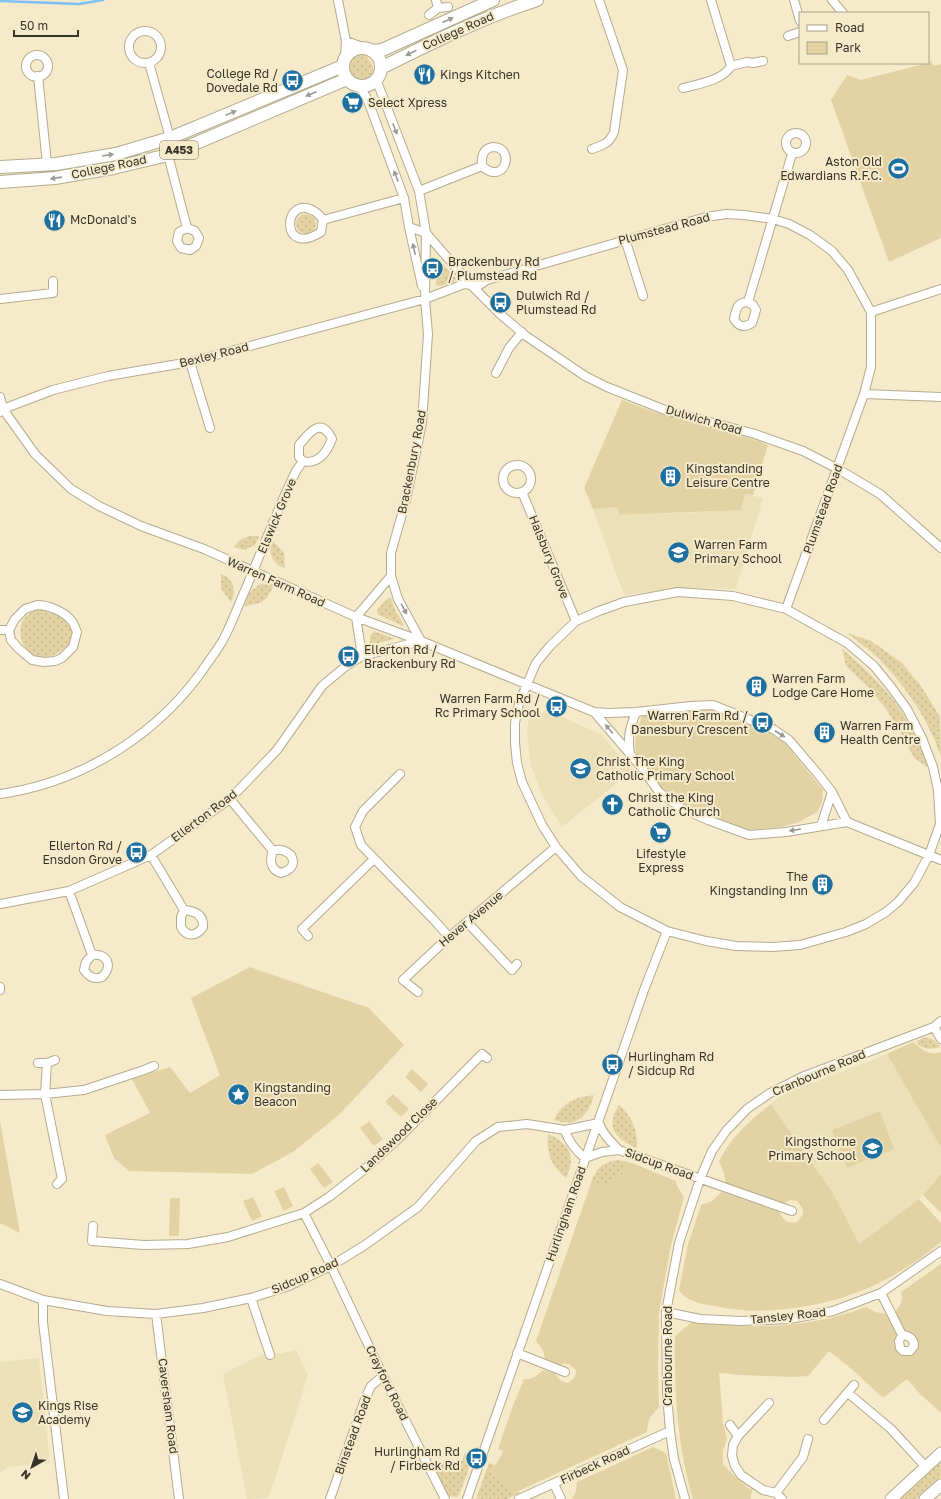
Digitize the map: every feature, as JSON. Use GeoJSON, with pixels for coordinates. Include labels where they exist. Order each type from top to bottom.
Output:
{"type":"FeatureCollection","features":[{"type":"Feature","properties":{"kind":"main road","name":"College Road"},"geometry":{"type":"LineString","coordinates":[[369,50],[382,50],[493,0]]}},
{"type":"Feature","properties":{"kind":"main road","name":"College Road"},"geometry":{"type":"LineString","coordinates":[[381,65],[385,66],[476,22],[537,0]]}},
{"type":"Feature","properties":{"kind":"main road"},"geometry":{"type":"LineString","coordinates":[[354,49],[369,50],[376,55],[381,65],[379,76],[376,80],[367,85],[359,86],[347,78],[344,73],[344,62],[354,49]]}},
{"type":"Feature","properties":{"kind":"main road","name":"College Road"},"geometry":{"type":"LineString","coordinates":[[0,167],[47,164],[116,154],[170,138],[344,62]]}},
{"type":"Feature","properties":{"kind":"main road","name":"College Road"},"geometry":{"type":"LineString","coordinates":[[0,182],[55,178],[113,168],[168,155],[347,78]]}},
{"type":"Feature","properties":{"kind":"main road"},"geometry":{"type":"LineString","coordinates":[[890,1499],[941,1453]]}},
{"type":"Feature","properties":{"kind":"main road"},"geometry":{"type":"LineString","coordinates":[[925,1499],[941,1485]]}},
{"type":"Feature","properties":{"kind":"street"},"geometry":{"type":"LineString","coordinates":[[338,0],[346,41],[344,62]]}},
{"type":"Feature","properties":{"kind":"street"},"geometry":{"type":"LineString","coordinates":[[592,149],[605,144],[611,139],[615,127],[623,70],[599,0]]}},
{"type":"Feature","properties":{"kind":"street"},"geometry":{"type":"LineString","coordinates":[[711,0],[731,66]]}},
{"type":"Feature","properties":{"kind":"street"},"geometry":{"type":"LineString","coordinates":[[794,0],[799,18]]}},
{"type":"Feature","properties":{"kind":"street"},"geometry":{"type":"LineString","coordinates":[[832,0],[842,12]]}},
{"type":"Feature","properties":{"kind":"street"},"geometry":{"type":"LineString","coordinates":[[429,15],[437,4],[448,7]]}},
{"type":"Feature","properties":{"kind":"street"},"geometry":{"type":"LineString","coordinates":[[140,31],[151,31],[159,38],[161,43],[160,53],[153,61],[148,63],[138,62],[130,54],[129,42],[131,37],[140,31]]}},
{"type":"Feature","properties":{"kind":"street"},"geometry":{"type":"LineString","coordinates":[[788,36],[799,32]]}},
{"type":"Feature","properties":{"kind":"street"},"geometry":{"type":"LineString","coordinates":[[346,41],[369,50]]}},
{"type":"Feature","properties":{"kind":"street"},"geometry":{"type":"LineString","coordinates":[[683,88],[722,76],[731,66],[747,62],[753,63],[763,61]]}},
{"type":"Feature","properties":{"kind":"street"},"geometry":{"type":"LineString","coordinates":[[148,63],[170,138]]}},
{"type":"Feature","properties":{"kind":"street"},"geometry":{"type":"LineString","coordinates":[[38,76],[47,164]]}},
{"type":"Feature","properties":{"kind":"street","name":"Brackenbury Road"},"geometry":{"type":"LineString","coordinates":[[376,80],[419,191],[426,233],[425,299],[428,334],[422,423],[406,500],[391,553],[391,576],[398,599],[421,641]]}},
{"type":"Feature","properties":{"kind":"street","name":"Brackenbury Road"},"geometry":{"type":"LineString","coordinates":[[359,86],[367,98],[404,198],[408,227],[425,299]]}},
{"type":"Feature","properties":{"kind":"street"},"geometry":{"type":"LineString","coordinates":[[748,302],[792,154]]}},
{"type":"Feature","properties":{"kind":"street"},"geometry":{"type":"LineString","coordinates":[[168,155],[187,228]]}},
{"type":"Feature","properties":{"kind":"street"},"geometry":{"type":"LineString","coordinates":[[419,191],[482,166]]}},
{"type":"Feature","properties":{"kind":"street"},"geometry":{"type":"LineString","coordinates":[[323,220],[404,198]]}},
{"type":"Feature","properties":{"kind":"street"},"geometry":{"type":"LineString","coordinates":[[304,208],[315,211],[323,220],[321,232],[312,238],[302,239],[293,234],[289,227],[290,219],[295,211],[304,208]]}},
{"type":"Feature","properties":{"kind":"street","name":"Plumstead Road"},"geometry":{"type":"LineString","coordinates":[[425,299],[464,284],[478,286],[487,280],[625,239],[706,217],[719,215],[744,215],[773,219],[789,224],[810,235],[832,250],[848,270],[871,312],[871,368],[864,394],[838,469],[786,609]]}},
{"type":"Feature","properties":{"kind":"street"},"geometry":{"type":"LineString","coordinates":[[408,227],[426,233],[472,286]]}},
{"type":"Feature","properties":{"kind":"street"},"geometry":{"type":"LineString","coordinates":[[625,239],[643,296]]}},
{"type":"Feature","properties":{"kind":"street"},"geometry":{"type":"LineString","coordinates":[[0,298],[53,294],[53,281]]}},
{"type":"Feature","properties":{"kind":"street","name":"Dulwich Road"},"geometry":{"type":"LineString","coordinates":[[472,286],[500,314],[522,332],[559,359],[608,387],[665,410],[755,434],[803,451],[838,469],[880,494],[941,548]]}},
{"type":"Feature","properties":{"kind":"street"},"geometry":{"type":"LineString","coordinates":[[871,312],[941,289]]}},
{"type":"Feature","properties":{"kind":"street","name":"Bexley Road"},"geometry":{"type":"LineString","coordinates":[[2,411],[53,390],[108,376],[190,362],[425,299]]}},
{"type":"Feature","properties":{"kind":"street"},"geometry":{"type":"LineString","coordinates":[[496,374],[509,348],[522,332]]}},
{"type":"Feature","properties":{"kind":"street"},"geometry":{"type":"LineString","coordinates":[[190,362],[210,428]]}},
{"type":"Feature","properties":{"kind":"street"},"geometry":{"type":"LineString","coordinates":[[864,394],[941,397]]}},
{"type":"Feature","properties":{"kind":"street","name":"Warren Farm Road"},"geometry":{"type":"LineString","coordinates":[[0,397],[2,411],[34,454],[71,489],[99,506],[141,526],[204,549],[356,617],[421,641],[594,712],[636,712],[713,705],[773,729],[789,740],[832,792],[848,822],[786,832],[749,835],[728,828],[682,808],[659,792],[594,712]]}},
{"type":"Feature","properties":{"kind":"street"},"geometry":{"type":"LineString","coordinates":[[319,427],[324,429],[332,439],[330,445],[317,461],[311,463],[303,462],[299,457],[299,445],[313,428],[319,427]]}},
{"type":"Feature","properties":{"kind":"street","name":"Elswick Grove"},"geometry":{"type":"LineString","coordinates":[[0,794],[45,783],[74,773],[119,750],[143,733],[174,705],[199,675],[224,639],[288,486],[303,462]]}},
{"type":"Feature","properties":{"kind":"street","name":"Halsbury Grove"},"geometry":{"type":"LineString","coordinates":[[522,492],[576,622]]}},
{"type":"Feature","properties":{"kind":"street"},"geometry":{"type":"LineString","coordinates":[[362,656],[356,617],[391,576]]}},
{"type":"Feature","properties":{"kind":"street"},"geometry":{"type":"LineString","coordinates":[[678,592],[733,596],[786,609],[847,643],[874,666],[892,687],[922,738],[933,767],[938,790],[940,824],[928,855],[914,884],[898,902],[886,912],[866,924],[846,932],[800,945],[772,948],[736,946],[706,941],[666,931],[620,906],[581,876],[556,847],[542,825],[522,782],[517,764],[515,723],[519,702],[536,663],[561,634],[576,622],[599,611],[624,602],[678,592]]}},
{"type":"Feature","properties":{"kind":"street"},"geometry":{"type":"LineString","coordinates":[[36,605],[46,605],[55,609],[71,620],[77,632],[73,647],[62,658],[55,661],[44,662],[32,660],[25,655],[11,640],[9,630],[15,620],[25,609],[36,605]]}},
{"type":"Feature","properties":{"kind":"street"},"geometry":{"type":"LineString","coordinates":[[0,630],[9,630]]}},
{"type":"Feature","properties":{"kind":"street","name":"Ellerton Road"},"geometry":{"type":"LineString","coordinates":[[0,904],[70,891],[151,855],[230,799],[277,750],[322,686],[346,666],[362,656],[421,641]]}},
{"type":"Feature","properties":{"kind":"street"},"geometry":{"type":"LineString","coordinates":[[630,755],[628,745],[629,731],[636,712]]}},
{"type":"Feature","properties":{"kind":"street"},"geometry":{"type":"LineString","coordinates":[[400,774],[363,811],[355,827],[361,845],[434,920],[448,937]]}},
{"type":"Feature","properties":{"kind":"street"},"geometry":{"type":"LineString","coordinates":[[821,826],[832,792]]}},
{"type":"Feature","properties":{"kind":"street"},"geometry":{"type":"LineString","coordinates":[[230,799],[273,851]]}},
{"type":"Feature","properties":{"kind":"street"},"geometry":{"type":"LineString","coordinates":[[848,822],[941,860]]}},
{"type":"Feature","properties":{"kind":"street","name":"Hever Avenue"},"geometry":{"type":"LineString","coordinates":[[418,992],[403,980],[448,937],[556,847]]}},
{"type":"Feature","properties":{"kind":"street"},"geometry":{"type":"LineString","coordinates":[[151,855],[184,910]]}},
{"type":"Feature","properties":{"kind":"street"},"geometry":{"type":"LineString","coordinates":[[308,936],[302,929],[374,859]]}},
{"type":"Feature","properties":{"kind":"street"},"geometry":{"type":"LineString","coordinates":[[70,891],[92,955]]}},
{"type":"Feature","properties":{"kind":"street"},"geometry":{"type":"LineString","coordinates":[[467,922],[512,970],[517,964]]}},
{"type":"Feature","properties":{"kind":"street","name":"Hurlingham Road"},"geometry":{"type":"LineString","coordinates":[[467,1499],[585,1158],[666,931]]}},
{"type":"Feature","properties":{"kind":"street","name":"Cranbourne Road"},"geometry":{"type":"LineString","coordinates":[[685,1499],[674,1458],[670,1430],[667,1394],[666,1312],[679,1243],[700,1179],[712,1151],[726,1131],[758,1101],[802,1077],[934,1027],[941,1021]]}},
{"type":"Feature","properties":{"kind":"street"},"geometry":{"type":"LineString","coordinates":[[934,1027],[941,1040]]}},
{"type":"Feature","properties":{"kind":"street","name":"Landswood Close"},"geometry":{"type":"LineString","coordinates":[[93,1226],[92,1241],[144,1246],[188,1244],[228,1237],[304,1213],[329,1197],[366,1168],[400,1137],[482,1054],[486,1058]]}},
{"type":"Feature","properties":{"kind":"street"},"geometry":{"type":"LineString","coordinates":[[38,1064],[51,1061],[45,1094],[62,1179],[57,1184]]}},
{"type":"Feature","properties":{"kind":"street"},"geometry":{"type":"LineString","coordinates":[[0,1095],[45,1094],[84,1090],[154,1066]]}},
{"type":"Feature","properties":{"kind":"street","name":"Sidcup Road"},"geometry":{"type":"LineString","coordinates":[[0,1284],[43,1300],[107,1311],[156,1314],[203,1308],[251,1298],[289,1286],[331,1266],[365,1245],[418,1207],[476,1141],[498,1127],[527,1124],[565,1130],[599,1122],[601,1128],[612,1144],[619,1150],[792,1211]]}},
{"type":"Feature","properties":{"kind":"street"},"geometry":{"type":"LineString","coordinates":[[565,1130],[576,1149],[585,1158]]}},
{"type":"Feature","properties":{"kind":"street","name":"Sidcup Road"},"geometry":{"type":"LineString","coordinates":[[585,1158],[602,1152],[619,1150]]}},
{"type":"Feature","properties":{"kind":"street"},"geometry":{"type":"LineString","coordinates":[[304,1213],[331,1266]]}},
{"type":"Feature","properties":{"kind":"street","name":"Tansley Road"},"geometry":{"type":"LineString","coordinates":[[666,1312],[700,1319],[741,1321],[789,1319],[833,1312],[881,1293],[941,1251]]}},
{"type":"Feature","properties":{"kind":"street","name":"Crayford Road"},"geometry":{"type":"LineString","coordinates":[[331,1266],[382,1376],[444,1499]]}},
{"type":"Feature","properties":{"kind":"street"},"geometry":{"type":"LineString","coordinates":[[881,1293],[902,1335]]}},
{"type":"Feature","properties":{"kind":"street"},"geometry":{"type":"LineString","coordinates":[[251,1298],[270,1355]]}},
{"type":"Feature","properties":{"kind":"street"},"geometry":{"type":"LineString","coordinates":[[43,1300],[44,1322],[64,1499]]}},
{"type":"Feature","properties":{"kind":"street","name":"Caversham Road"},"geometry":{"type":"LineString","coordinates":[[156,1314],[180,1499]]}},
{"type":"Feature","properties":{"kind":"street"},"geometry":{"type":"LineString","coordinates":[[517,1353],[565,1372]]}},
{"type":"Feature","properties":{"kind":"street","name":"Binstead Road"},"geometry":{"type":"LineString","coordinates":[[330,1499],[365,1399],[371,1386],[382,1376]]}},
{"type":"Feature","properties":{"kind":"street"},"geometry":{"type":"LineString","coordinates":[[824,1420],[854,1385]]}},
{"type":"Feature","properties":{"kind":"street"},"geometry":{"type":"LineString","coordinates":[[848,1393],[892,1429],[925,1466]]}},
{"type":"Feature","properties":{"kind":"street"},"geometry":{"type":"LineString","coordinates":[[769,1403],[738,1436],[732,1445],[732,1456],[734,1466],[741,1474],[763,1490],[776,1493],[782,1499]]}},
{"type":"Feature","properties":{"kind":"street"},"geometry":{"type":"LineString","coordinates":[[730,1425],[738,1436]]}},
{"type":"Feature","properties":{"kind":"street","name":"Firbeck Road"},"geometry":{"type":"LineString","coordinates":[[519,1499],[670,1430]]}},
{"type":"Feature","properties":{"kind":"street"},"geometry":{"type":"LineString","coordinates":[[776,1493],[803,1457],[808,1439]]}},
{"type":"Feature","properties":{"kind":"street"},"geometry":{"type":"LineString","coordinates":[[554,1484],[561,1499]]}},
{"type":"Feature","properties":{"kind":"shaded area","name":"Warren Farm Primary School"},"geometry":{"type":"Polygon","coordinates":[[[745,494],[763,498],[736,589],[678,588],[624,595],[593,509],[618,507],[619,515],[710,512],[745,494]]]}},
{"type":"Feature","properties":{"kind":"shaded area","name":"Christ The King Catholic Primary School"},"geometry":{"type":"Polygon","coordinates":[[[547,710],[600,734],[632,771],[562,827],[542,795],[531,766],[527,734],[529,718],[539,715],[547,710]]]}},
{"type":"Feature","properties":{"kind":"shaded area","name":"Kingsthorne Primary School"},"geometry":{"type":"Polygon","coordinates":[[[887,1054],[941,1148],[941,1174],[919,1199],[859,1244],[833,1193],[771,1104],[782,1095],[887,1054]]]}},
{"type":"Feature","properties":{"kind":"shaded area"},"geometry":{"type":"Polygon","coordinates":[[[296,1350],[308,1375],[276,1476],[268,1498],[247,1499],[223,1374],[269,1351],[279,1354],[296,1350]]]}},
{"type":"Feature","properties":{"kind":"shaded area","name":"Kings Rise Academy"},"geometry":{"type":"Polygon","coordinates":[[[39,1358],[50,1463],[8,1467],[0,1472],[0,1362],[39,1358]]]}},
{"type":"Feature","properties":{"kind":"green space"},"geometry":{"type":"Polygon","coordinates":[[[356,54],[365,54],[373,66],[373,73],[364,81],[354,78],[349,70],[348,66],[351,57],[356,54]]]}},
{"type":"Feature","properties":{"kind":"green space","name":"Aston Old Edwardians R.F.C."},"geometry":{"type":"Polygon","coordinates":[[[932,61],[933,66],[941,64],[941,238],[889,262],[831,100],[847,75],[861,80],[929,64],[932,61]]]}},
{"type":"Feature","properties":{"kind":"green space"},"geometry":{"type":"Polygon","coordinates":[[[306,214],[313,217],[316,224],[313,231],[306,234],[299,231],[296,224],[299,217],[306,214]]]}},
{"type":"Feature","properties":{"kind":"green space"},"geometry":{"type":"Polygon","coordinates":[[[436,258],[456,278],[454,282],[440,286],[436,285],[436,258]]]}},
{"type":"Feature","properties":{"kind":"green space"},"geometry":{"type":"Polygon","coordinates":[[[622,400],[654,412],[756,440],[768,445],[753,495],[745,494],[741,510],[619,515],[618,507],[593,509],[584,488],[622,400]]]}},
{"type":"Feature","properties":{"kind":"green space"},"geometry":{"type":"Polygon","coordinates":[[[249,536],[259,536],[255,545],[244,550],[234,547],[240,540],[249,536]]]}},
{"type":"Feature","properties":{"kind":"green space"},"geometry":{"type":"Polygon","coordinates":[[[273,541],[284,553],[285,568],[277,564],[272,558],[271,545],[273,541]]]}},
{"type":"Feature","properties":{"kind":"green space"},"geometry":{"type":"Polygon","coordinates":[[[221,574],[229,579],[233,585],[234,593],[231,602],[221,589],[221,574]]]}},
{"type":"Feature","properties":{"kind":"green space"},"geometry":{"type":"Polygon","coordinates":[[[261,584],[274,585],[269,595],[263,601],[245,606],[250,593],[261,584]]]}},
{"type":"Feature","properties":{"kind":"green space"},"geometry":{"type":"Polygon","coordinates":[[[388,598],[391,598],[403,626],[377,614],[378,608],[388,598]]]}},
{"type":"Feature","properties":{"kind":"green space"},"geometry":{"type":"Polygon","coordinates":[[[45,608],[52,611],[65,621],[70,626],[72,632],[72,638],[68,645],[61,651],[48,657],[37,656],[28,651],[22,642],[21,631],[23,621],[31,612],[45,608]]]}},
{"type":"Feature","properties":{"kind":"green space"},"geometry":{"type":"Polygon","coordinates":[[[374,631],[394,639],[371,645],[370,636],[374,631]]]}},
{"type":"Feature","properties":{"kind":"green space"},"geometry":{"type":"Polygon","coordinates":[[[847,633],[871,641],[901,662],[921,686],[940,717],[941,757],[930,729],[906,690],[876,656],[847,633]]]}},
{"type":"Feature","properties":{"kind":"green space"},"geometry":{"type":"Polygon","coordinates":[[[842,648],[876,680],[899,707],[921,748],[927,767],[914,758],[902,734],[886,709],[868,687],[846,666],[842,648]]]}},
{"type":"Feature","properties":{"kind":"green space"},"geometry":{"type":"Polygon","coordinates":[[[694,710],[713,710],[769,732],[784,742],[823,790],[822,802],[817,812],[799,822],[781,827],[747,830],[684,805],[663,790],[637,756],[635,746],[636,734],[642,716],[694,710]]]}},
{"type":"Feature","properties":{"kind":"green space"},"geometry":{"type":"Polygon","coordinates":[[[250,967],[369,1008],[404,1045],[340,1114],[293,1152],[252,1174],[129,1171],[114,1158],[105,1135],[150,1113],[132,1079],[170,1067],[190,1093],[220,1075],[191,998],[250,967]]]}},
{"type":"Feature","properties":{"kind":"green space"},"geometry":{"type":"Polygon","coordinates":[[[923,1038],[928,1038],[937,1042],[940,1047],[928,1048],[917,1044],[917,1041],[923,1038]]]}},
{"type":"Feature","properties":{"kind":"green space"},"geometry":{"type":"Polygon","coordinates":[[[913,1042],[929,1053],[941,1052],[941,1148],[887,1054],[913,1042]]]}},
{"type":"Feature","properties":{"kind":"green space"},"geometry":{"type":"Polygon","coordinates":[[[412,1069],[428,1084],[421,1092],[405,1077],[412,1069]]]}},
{"type":"Feature","properties":{"kind":"green space"},"geometry":{"type":"Polygon","coordinates":[[[393,1094],[409,1109],[401,1117],[385,1102],[393,1094]]]}},
{"type":"Feature","properties":{"kind":"green space"},"geometry":{"type":"Polygon","coordinates":[[[594,1095],[585,1114],[580,1118],[569,1122],[554,1120],[565,1105],[581,1097],[594,1095]]]}},
{"type":"Feature","properties":{"kind":"green space"},"geometry":{"type":"Polygon","coordinates":[[[771,1104],[833,1193],[859,1244],[919,1199],[941,1223],[941,1242],[906,1268],[869,1288],[830,1301],[809,1306],[753,1311],[737,1310],[698,1303],[683,1295],[679,1290],[688,1244],[701,1205],[712,1201],[722,1192],[779,1210],[783,1219],[790,1223],[797,1222],[803,1214],[803,1209],[797,1201],[790,1200],[782,1204],[726,1184],[724,1173],[719,1161],[735,1136],[771,1104]]]}},
{"type":"Feature","properties":{"kind":"green space"},"geometry":{"type":"Polygon","coordinates":[[[619,1105],[631,1119],[635,1130],[637,1148],[623,1141],[614,1132],[613,1120],[619,1105]]]}},
{"type":"Feature","properties":{"kind":"green space"},"geometry":{"type":"Polygon","coordinates":[[[880,1111],[894,1149],[847,1168],[832,1130],[880,1111]]]}},
{"type":"Feature","properties":{"kind":"green space"},"geometry":{"type":"Polygon","coordinates":[[[0,1121],[20,1233],[0,1223],[0,1121]]]}},
{"type":"Feature","properties":{"kind":"green space"},"geometry":{"type":"Polygon","coordinates":[[[369,1121],[383,1139],[374,1146],[360,1128],[369,1121]]]}},
{"type":"Feature","properties":{"kind":"green space"},"geometry":{"type":"Polygon","coordinates":[[[548,1134],[566,1146],[569,1151],[571,1163],[566,1178],[553,1164],[548,1147],[548,1134]]]}},
{"type":"Feature","properties":{"kind":"green space"},"geometry":{"type":"Polygon","coordinates":[[[618,1160],[632,1163],[619,1177],[609,1183],[590,1186],[599,1168],[607,1163],[618,1160]]]}},
{"type":"Feature","properties":{"kind":"green space"},"geometry":{"type":"Polygon","coordinates":[[[318,1163],[333,1182],[324,1188],[310,1169],[318,1163]]]}},
{"type":"Feature","properties":{"kind":"green space"},"geometry":{"type":"Polygon","coordinates":[[[632,1163],[676,1181],[677,1186],[684,1197],[671,1245],[659,1312],[659,1408],[650,1418],[647,1432],[514,1493],[502,1484],[492,1472],[503,1451],[498,1449],[524,1379],[532,1378],[543,1370],[554,1373],[560,1380],[567,1383],[574,1378],[576,1374],[576,1370],[569,1364],[564,1363],[559,1366],[545,1361],[543,1351],[536,1341],[590,1186],[609,1183],[619,1177],[632,1163]]]}},
{"type":"Feature","properties":{"kind":"green space"},"geometry":{"type":"Polygon","coordinates":[[[941,1174],[941,1213],[923,1195],[941,1174]]]}},
{"type":"Feature","properties":{"kind":"green space"},"geometry":{"type":"Polygon","coordinates":[[[284,1187],[293,1206],[284,1211],[274,1191],[284,1187]]]}},
{"type":"Feature","properties":{"kind":"green space"},"geometry":{"type":"Polygon","coordinates":[[[253,1197],[262,1216],[252,1221],[243,1201],[253,1197]]]}},
{"type":"Feature","properties":{"kind":"green space"},"geometry":{"type":"Polygon","coordinates":[[[170,1198],[180,1198],[179,1236],[169,1236],[170,1198]]]}},
{"type":"Feature","properties":{"kind":"green space"},"geometry":{"type":"Polygon","coordinates":[[[941,1264],[941,1413],[920,1394],[907,1379],[883,1398],[855,1372],[829,1351],[808,1376],[792,1377],[719,1373],[722,1419],[727,1439],[723,1451],[723,1465],[749,1489],[753,1488],[750,1497],[751,1499],[693,1499],[683,1459],[680,1439],[676,1398],[675,1336],[692,1322],[737,1326],[780,1325],[823,1320],[866,1307],[875,1312],[887,1314],[898,1336],[896,1348],[915,1350],[905,1333],[896,1312],[902,1301],[901,1292],[941,1264]]]}},
{"type":"Feature","properties":{"kind":"green space"},"geometry":{"type":"Polygon","coordinates":[[[653,1447],[666,1453],[676,1499],[572,1499],[576,1491],[577,1482],[653,1447]]]}},
{"type":"Feature","properties":{"kind":"green space"},"geometry":{"type":"Polygon","coordinates":[[[465,1453],[473,1457],[460,1493],[457,1497],[449,1496],[446,1493],[433,1465],[462,1461],[465,1453]]]}},
{"type":"Feature","properties":{"kind":"green space"},"geometry":{"type":"Polygon","coordinates":[[[941,1461],[941,1477],[917,1499],[899,1499],[941,1461]]]}},
{"type":"Feature","properties":{"kind":"green space"},"geometry":{"type":"Polygon","coordinates":[[[489,1463],[495,1465],[492,1472],[494,1476],[515,1493],[519,1491],[520,1493],[507,1499],[476,1499],[489,1463]]]}},
{"type":"Feature","properties":{"kind":"waterway"},"geometry":{"type":"LineString","coordinates":[[0,1],[79,4],[103,0]]}},
{"type":"Feature","properties":{"kind":"place","name":"Kings Kitchen"},"geometry":{"type":"Point","coordinates":[425,75]}},
{"type":"Feature","properties":{"kind":"place","name":"College Rd / Dovedale Rd"},"geometry":{"type":"Point","coordinates":[293,81]}},
{"type":"Feature","properties":{"kind":"place","name":"Select Xpress"},"geometry":{"type":"Point","coordinates":[352,103]}},
{"type":"Feature","properties":{"kind":"place","name":"Aston Old Edwardians R.F.C."},"geometry":{"type":"Point","coordinates":[898,169]}},
{"type":"Feature","properties":{"kind":"place","name":"McDonald's"},"geometry":{"type":"Point","coordinates":[54,220]}},
{"type":"Feature","properties":{"kind":"place","name":"Brackenbury Rd / Plumstead Rd"},"geometry":{"type":"Point","coordinates":[432,269]}},
{"type":"Feature","properties":{"kind":"place","name":"Dulwich Rd / Plumstead Rd"},"geometry":{"type":"Point","coordinates":[500,303]}},
{"type":"Feature","properties":{"kind":"place","name":"Kingstanding Leisure Centre"},"geometry":{"type":"Point","coordinates":[670,476]}},
{"type":"Feature","properties":{"kind":"place","name":"Warren Farm Primary School"},"geometry":{"type":"Point","coordinates":[678,552]}},
{"type":"Feature","properties":{"kind":"place","name":"Ellerton Rd / Brackenbury Rd"},"geometry":{"type":"Point","coordinates":[348,657]}},
{"type":"Feature","properties":{"kind":"place","name":"Warren Farm Lodge Care Home"},"geometry":{"type":"Point","coordinates":[756,686]}},
{"type":"Feature","properties":{"kind":"place","name":"Warren Farm Rd / Rc Primary School"},"geometry":{"type":"Point","coordinates":[556,706]}},
{"type":"Feature","properties":{"kind":"place","name":"Warren Farm Rd / Danesbury Crescent"},"geometry":{"type":"Point","coordinates":[763,723]}},
{"type":"Feature","properties":{"kind":"place","name":"Warren Farm Health Centre"},"geometry":{"type":"Point","coordinates":[824,733]}},
{"type":"Feature","properties":{"kind":"place","name":"Christ The King Catholic Primary School"},"geometry":{"type":"Point","coordinates":[581,769]}},
{"type":"Feature","properties":{"kind":"place","name":"Christ the King Catholic Church"},"geometry":{"type":"Point","coordinates":[613,805]}},
{"type":"Feature","properties":{"kind":"place","name":"Lifestyle Express"},"geometry":{"type":"Point","coordinates":[661,833]}},
{"type":"Feature","properties":{"kind":"place","name":"Ellerton Rd / Ensdon Grove"},"geometry":{"type":"Point","coordinates":[137,853]}},
{"type":"Feature","properties":{"kind":"place","name":"The Kingstanding Inn"},"geometry":{"type":"Point","coordinates":[823,884]}},
{"type":"Feature","properties":{"kind":"place","name":"Hurlingham Rd / Sidcup Rd"},"geometry":{"type":"Point","coordinates":[613,1064]}},
{"type":"Feature","properties":{"kind":"place","name":"Kingstanding Beacon"},"geometry":{"type":"Point","coordinates":[238,1095]}},
{"type":"Feature","properties":{"kind":"place","name":"Kingsthorne Primary School"},"geometry":{"type":"Point","coordinates":[872,1149]}},
{"type":"Feature","properties":{"kind":"place","name":"Kings Rise Academy"},"geometry":{"type":"Point","coordinates":[23,1413]}},
{"type":"Feature","properties":{"kind":"place","name":"Hurlingham Rd / Firbeck Rd"},"geometry":{"type":"Point","coordinates":[476,1459]}}]}
